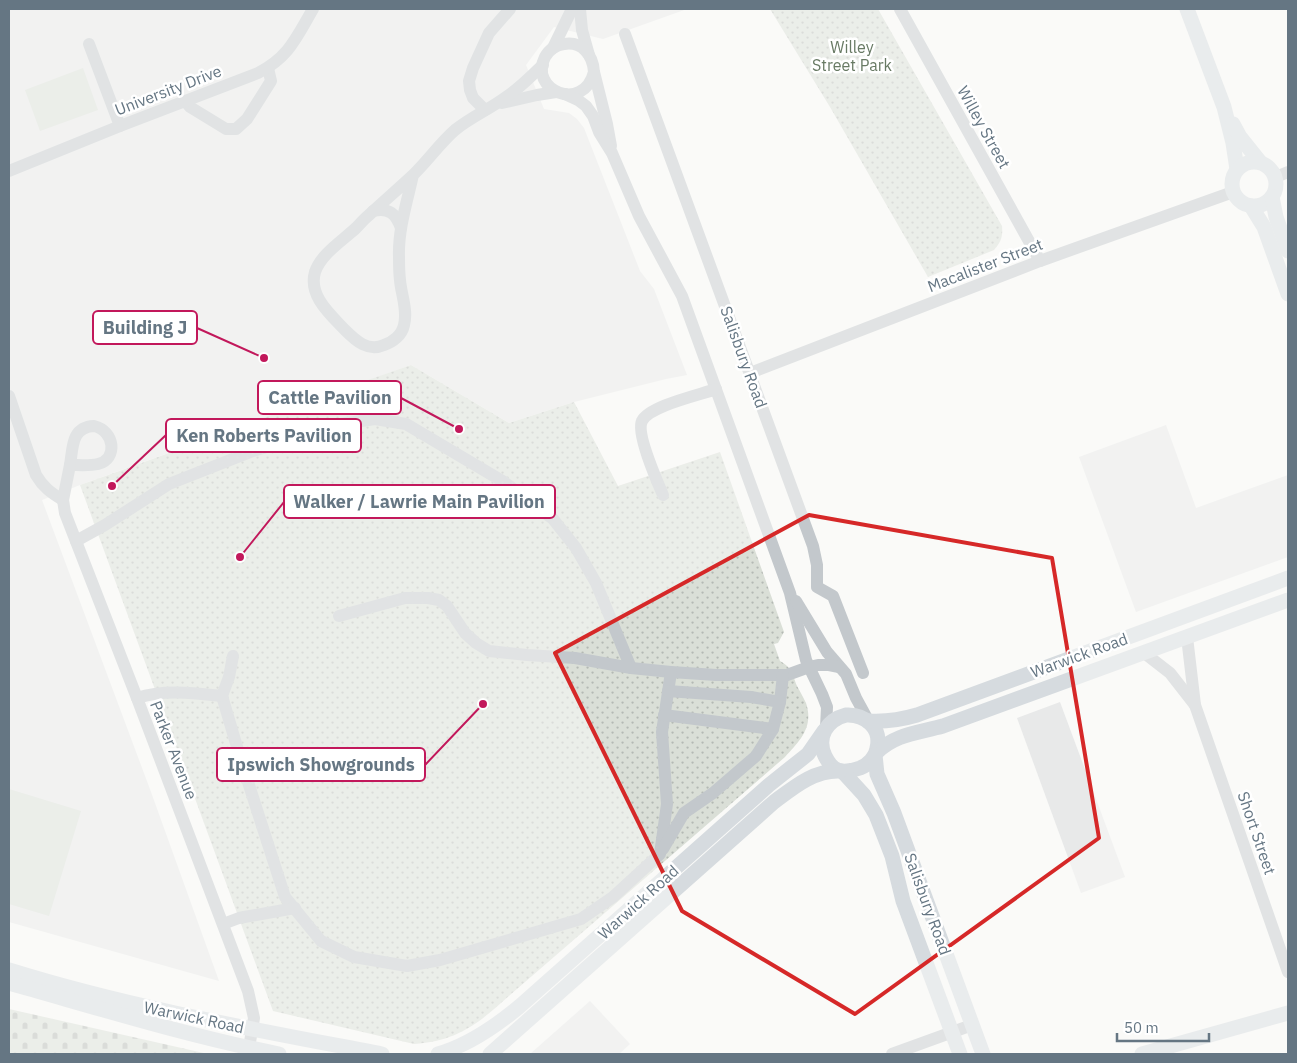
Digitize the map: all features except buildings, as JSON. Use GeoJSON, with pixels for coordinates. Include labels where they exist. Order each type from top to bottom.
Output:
{"type":"FeatureCollection","features":[{"type":"Feature","properties":{"kind":"main road"},"geometry":{"type":"LineString","coordinates":[[1187,9],[1224,107],[1237,169]]}},
{"type":"Feature","properties":{"kind":"main road"},"geometry":{"type":"LineString","coordinates":[[1224,107],[1240,137],[1260,162],[1272,171],[1282,175],[1272,197],[1263,205],[1252,206],[1240,202],[1233,192],[1232,180],[1237,169],[1248,162],[1260,162]]}},
{"type":"Feature","properties":{"kind":"main road"},"geometry":{"type":"LineString","coordinates":[[1272,197],[1276,217],[1288,251]]}},
{"type":"Feature","properties":{"kind":"main road"},"geometry":{"type":"LineString","coordinates":[[1252,206],[1264,227],[1288,294]]}},
{"type":"Feature","properties":{"kind":"main road","name":"Warwick Road"},"geometry":{"type":"LineString","coordinates":[[868,721],[894,721],[917,714],[1288,578]]}},
{"type":"Feature","properties":{"kind":"main road","name":"Warwick Road"},"geometry":{"type":"LineString","coordinates":[[875,754],[887,743],[900,737],[942,726],[1288,600]]}},
{"type":"Feature","properties":{"kind":"main road"},"geometry":{"type":"LineString","coordinates":[[846,715],[857,716],[868,721],[875,730],[877,737],[878,744],[875,754],[862,767],[841,771],[831,766],[824,753],[822,738],[825,729],[835,720],[846,715]]}},
{"type":"Feature","properties":{"kind":"main road","name":"Warwick Road"},"geometry":{"type":"LineString","coordinates":[[438,1054],[450,1051],[477,1038],[498,1025],[769,785],[803,760],[825,729]]}},
{"type":"Feature","properties":{"kind":"main road","name":"Salisbury Road"},"geometry":{"type":"LineString","coordinates":[[875,754],[877,774],[894,813],[983,1054]]}},
{"type":"Feature","properties":{"kind":"main road","name":"Warwick Road"},"geometry":{"type":"LineString","coordinates":[[490,1054],[774,802],[811,777],[823,772],[841,771]]}},
{"type":"Feature","properties":{"kind":"main road","name":"Salisbury Road"},"geometry":{"type":"LineString","coordinates":[[841,771],[864,795],[876,815],[892,856],[903,901],[960,1054]]}},
{"type":"Feature","properties":{"kind":"main road","name":"Warwick Road"},"geometry":{"type":"LineString","coordinates":[[9,970],[44,981],[135,1004],[252,1030],[382,1054]]}},
{"type":"Feature","properties":{"kind":"main road","name":"Warwick Road"},"geometry":{"type":"LineString","coordinates":[[9,983],[130,1017],[248,1048],[279,1054]]}},
{"type":"Feature","properties":{"kind":"main road"},"geometry":{"type":"LineString","coordinates":[[1142,1054],[1288,1013]]}},
{"type":"Feature","properties":{"kind":"street","name":"University Drive"},"geometry":{"type":"LineString","coordinates":[[9,171],[268,68],[286,54],[313,9]]}},
{"type":"Feature","properties":{"kind":"street"},"geometry":{"type":"LineString","coordinates":[[510,9],[490,33],[473,68],[469,81],[473,98],[490,108],[537,95],[573,94],[582,91],[588,85],[594,72]]}},
{"type":"Feature","properties":{"kind":"street"},"geometry":{"type":"LineString","coordinates":[[553,48],[572,9]]}},
{"type":"Feature","properties":{"kind":"street"},"geometry":{"type":"LineString","coordinates":[[580,9],[584,40],[593,63],[608,124],[612,153]]}},
{"type":"Feature","properties":{"kind":"street","name":"Willey Street"},"geometry":{"type":"LineString","coordinates":[[900,9],[1040,261]]}},
{"type":"Feature","properties":{"kind":"street","name":"Salisbury Road"},"geometry":{"type":"LineString","coordinates":[[624,34],[813,546],[817,565],[817,588],[833,596],[863,673]]}},
{"type":"Feature","properties":{"kind":"street"},"geometry":{"type":"LineString","coordinates":[[89,44],[120,126]]}},
{"type":"Feature","properties":{"kind":"street"},"geometry":{"type":"LineString","coordinates":[[589,55],[584,48],[576,44],[560,44],[548,53],[542,72],[549,86],[560,93],[578,100],[590,110],[612,153],[639,216],[682,296],[790,593],[805,656],[826,704],[825,729]]}},
{"type":"Feature","properties":{"kind":"street"},"geometry":{"type":"LineString","coordinates":[[413,175],[401,228],[398,255],[406,314],[404,326],[400,334],[391,343],[380,347],[370,347],[355,339],[318,298],[314,283],[315,273],[323,259],[413,175],[451,134],[464,123],[517,89],[543,64]]}},
{"type":"Feature","properties":{"kind":"street"},"geometry":{"type":"LineString","coordinates":[[185,101],[190,108],[226,129],[236,130],[247,119],[271,81],[268,68]]}},
{"type":"Feature","properties":{"kind":"street","name":"Macalister Street"},"geometry":{"type":"LineString","coordinates":[[750,373],[1040,261],[1233,192]]}},
{"type":"Feature","properties":{"kind":"street"},"geometry":{"type":"LineString","coordinates":[[373,211],[385,209],[390,211],[401,228]]}},
{"type":"Feature","properties":{"kind":"street"},"geometry":{"type":"LineString","coordinates":[[663,495],[640,434],[641,421],[649,413],[660,407],[716,389]]}},
{"type":"Feature","properties":{"kind":"street"},"geometry":{"type":"LineString","coordinates":[[9,396],[36,475],[44,487],[63,500]]}},
{"type":"Feature","properties":{"kind":"street"},"geometry":{"type":"LineString","coordinates":[[76,541],[106,525],[169,484],[253,451],[341,424],[375,419],[406,424],[504,482],[553,519],[576,548],[596,583],[631,668]]}},
{"type":"Feature","properties":{"kind":"street","name":"Parker Avenue"},"geometry":{"type":"LineString","coordinates":[[70,465],[63,500],[65,513],[248,991],[254,1018],[248,1048]]}},
{"type":"Feature","properties":{"kind":"street"},"geometry":{"type":"LineString","coordinates":[[790,593],[827,652],[847,677],[868,721]]}},
{"type":"Feature","properties":{"kind":"street"},"geometry":{"type":"LineString","coordinates":[[339,616],[405,598],[428,598],[439,600],[447,606],[465,633],[476,644],[489,651],[575,658],[631,668],[716,675],[783,675],[826,664],[839,667]]}},
{"type":"Feature","properties":{"kind":"street","name":"Short Street"},"geometry":{"type":"LineString","coordinates":[[1186,637],[1194,705],[1288,972]]}},
{"type":"Feature","properties":{"kind":"street","name":"Short Street"},"geometry":{"type":"LineString","coordinates":[[1143,652],[1170,673],[1194,705]]}},
{"type":"Feature","properties":{"kind":"street"},"geometry":{"type":"LineString","coordinates":[[234,656],[222,696],[285,897],[321,941],[354,957],[407,966],[440,960],[581,919],[613,897],[660,854],[684,813],[713,793],[756,756],[773,729],[780,702],[783,675]]}},
{"type":"Feature","properties":{"kind":"street"},"geometry":{"type":"LineString","coordinates":[[660,854],[668,804],[662,732],[671,672]]}},
{"type":"Feature","properties":{"kind":"street"},"geometry":{"type":"LineString","coordinates":[[668,691],[751,697],[780,702]]}},
{"type":"Feature","properties":{"kind":"street"},"geometry":{"type":"LineString","coordinates":[[137,698],[149,694],[179,692],[222,696]]}},
{"type":"Feature","properties":{"kind":"street"},"geometry":{"type":"LineString","coordinates":[[664,715],[773,729]]}},
{"type":"Feature","properties":{"kind":"street"},"geometry":{"type":"LineString","coordinates":[[223,924],[239,918],[295,908]]}},
{"type":"Feature","properties":{"kind":"street"},"geometry":{"type":"LineString","coordinates":[[892,1054],[972,1025]]}},
{"type":"Feature","properties":{"kind":"highlighted area"},"geometry":{"type":"Polygon","coordinates":[[[809,515],[1052,558],[1099,838],[855,1014],[682,911],[555,653],[809,515]]]}},
{"type":"Feature","properties":{"kind":"shaded area"},"geometry":{"type":"Polygon","coordinates":[[[9,9],[687,9],[603,39],[554,27],[526,65],[544,109],[569,113],[584,128],[640,271],[654,289],[687,375],[574,402],[509,423],[411,365],[42,500],[219,981],[9,922],[9,9]]]}},
{"type":"Feature","properties":{"kind":"shaded area"},"geometry":{"type":"Polygon","coordinates":[[[1166,425],[1196,508],[1288,475],[1288,557],[1136,612],[1079,457],[1166,425]]]}},
{"type":"Feature","properties":{"kind":"shaded area"},"geometry":{"type":"Polygon","coordinates":[[[1060,702],[1125,877],[1081,893],[1017,718],[1060,702]]]}},
{"type":"Feature","properties":{"kind":"shaded area"},"geometry":{"type":"Polygon","coordinates":[[[590,1001],[630,1044],[619,1054],[530,1054],[590,1001]]]}},
{"type":"Feature","properties":{"kind":"green space","name":"Willey Street Park"},"geometry":{"type":"Polygon","coordinates":[[[770,9],[878,9],[1002,226],[1001,239],[994,250],[928,277],[830,107],[770,9]]]}},
{"type":"Feature","properties":{"kind":"green space"},"geometry":{"type":"Polygon","coordinates":[[[83,68],[98,110],[40,131],[25,90],[83,68]]]}},
{"type":"Feature","properties":{"kind":"green space"},"geometry":{"type":"Polygon","coordinates":[[[411,365],[509,423],[574,402],[618,486],[720,452],[784,632],[778,643],[774,644],[780,661],[791,671],[806,703],[808,712],[807,726],[804,733],[785,757],[488,1014],[456,1035],[414,1044],[273,1011],[80,485],[411,365]]]}},
{"type":"Feature","properties":{"kind":"green space"},"geometry":{"type":"Polygon","coordinates":[[[9,789],[81,811],[49,916],[9,904],[9,789]]]}},
{"type":"Feature","properties":{"kind":"green space"},"geometry":{"type":"Polygon","coordinates":[[[9,1009],[208,1054],[9,1054],[9,1009]]]}},
{"type":"Feature","properties":{"kind":"place","name":"Building J"},"geometry":{"type":"Point","coordinates":[264,358]}},
{"type":"Feature","properties":{"kind":"place","name":"Cattle Pavilion"},"geometry":{"type":"Point","coordinates":[459,429]}},
{"type":"Feature","properties":{"kind":"place","name":"Ken Roberts Pavilion"},"geometry":{"type":"Point","coordinates":[112,486]}},
{"type":"Feature","properties":{"kind":"place","name":"Walker / Lawrie Main Pavilion"},"geometry":{"type":"Point","coordinates":[240,557]}},
{"type":"Feature","properties":{"kind":"place","name":"Ipswich Showgrounds"},"geometry":{"type":"Point","coordinates":[483,704]}}]}
